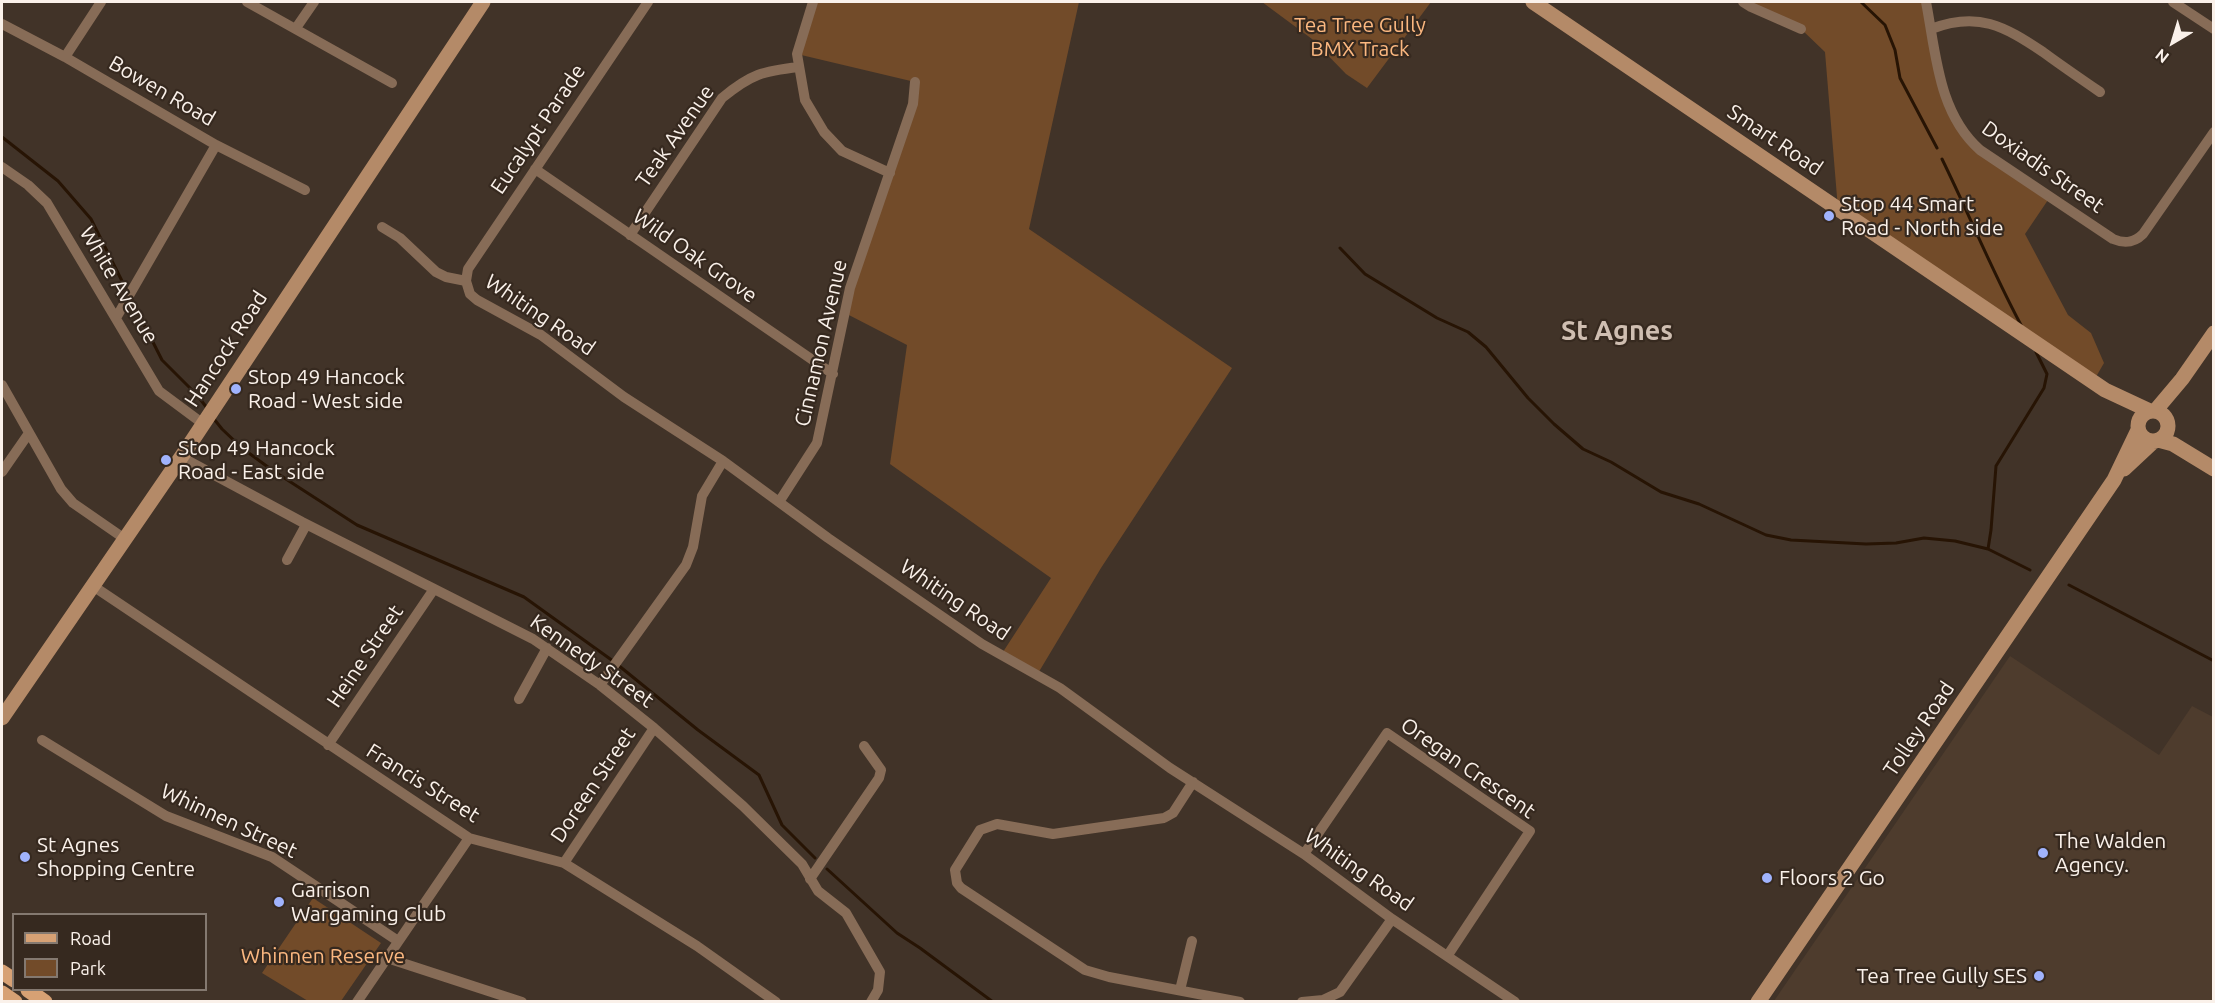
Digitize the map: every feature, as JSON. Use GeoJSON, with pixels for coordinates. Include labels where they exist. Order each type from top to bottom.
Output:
{"type":"FeatureCollection","features":[{"type":"Feature","properties":{"kind":"main road","name":"Hancock Road"},"geometry":{"type":"LineString","coordinates":[[2,718],[181,457],[483,2]]}},
{"type":"Feature","properties":{"kind":"main road","name":"Smart Road"},"geometry":{"type":"LineString","coordinates":[[1533,2],[2112,394],[2160,417],[2214,459]]}},
{"type":"Feature","properties":{"kind":"main road"},"geometry":{"type":"LineString","coordinates":[[2156,441],[2164,437],[2160,417],[2182,379],[2214,333]]}},
{"type":"Feature","properties":{"kind":"main road","name":"Smart Road"},"geometry":{"type":"LineString","coordinates":[[2112,394],[2138,428]]}},
{"type":"Feature","properties":{"kind":"main road"},"geometry":{"type":"LineString","coordinates":[[2160,417],[2145,413],[2139,420],[2138,428],[2145,439],[2174,444],[2214,469]]}},
{"type":"Feature","properties":{"kind":"main road","name":"Tolley Road"},"geometry":{"type":"LineString","coordinates":[[1758,1002],[2114,480],[2138,428]]}},
{"type":"Feature","properties":{"kind":"main road","name":"Tolley Road"},"geometry":{"type":"LineString","coordinates":[[2114,480],[2140,453],[2156,441]]}},
{"type":"Feature","properties":{"kind":"main road"},"geometry":{"type":"LineString","coordinates":[[29,991],[45,1002]]}},
{"type":"Feature","properties":{"kind":"main road"},"geometry":{"type":"LineString","coordinates":[[2,993],[15,1002]]}},
{"type":"Feature","properties":{"kind":"street"},"geometry":{"type":"LineString","coordinates":[[65,57],[101,2]]}},
{"type":"Feature","properties":{"kind":"street"},"geometry":{"type":"LineString","coordinates":[[248,2],[392,83]]}},
{"type":"Feature","properties":{"kind":"street"},"geometry":{"type":"LineString","coordinates":[[296,28],[314,2]]}},
{"type":"Feature","properties":{"kind":"street","name":"Eucalypt Parade"},"geometry":{"type":"LineString","coordinates":[[466,281],[468,269],[648,2]]}},
{"type":"Feature","properties":{"kind":"street"},"geometry":{"type":"LineString","coordinates":[[813,2],[797,54],[805,100],[824,132],[842,152],[890,173]]}},
{"type":"Feature","properties":{"kind":"street"},"geometry":{"type":"LineString","coordinates":[[1743,2],[1801,29]]}},
{"type":"Feature","properties":{"kind":"street","name":"Doxiadis Street"},"geometry":{"type":"LineString","coordinates":[[1926,2],[1949,109],[1957,125],[1972,142],[2113,239],[2128,243],[2138,240],[2214,132]]}},
{"type":"Feature","properties":{"kind":"street"},"geometry":{"type":"LineString","coordinates":[[2173,2],[2214,29]]}},
{"type":"Feature","properties":{"kind":"street"},"geometry":{"type":"LineString","coordinates":[[1931,29],[1958,21],[1977,21],[2005,28],[2100,92]]}},
{"type":"Feature","properties":{"kind":"street","name":"Bowen Road"},"geometry":{"type":"LineString","coordinates":[[2,24],[65,57],[216,145],[304,190]]}},
{"type":"Feature","properties":{"kind":"street","name":"Teak Avenue"},"geometry":{"type":"LineString","coordinates":[[630,234],[722,98],[742,81],[770,70],[799,67]]}},
{"type":"Feature","properties":{"kind":"street","name":"Cinnamon Avenue"},"geometry":{"type":"LineString","coordinates":[[779,502],[817,443],[850,288],[913,104],[915,82]]}},
{"type":"Feature","properties":{"kind":"street"},"geometry":{"type":"LineString","coordinates":[[116,318],[216,145]]}},
{"type":"Feature","properties":{"kind":"street","name":"White Avenue"},"geometry":{"type":"LineString","coordinates":[[2,167],[28,185],[47,203],[159,391],[207,416]]}},
{"type":"Feature","properties":{"kind":"street","name":"Wild Oak Grove"},"geometry":{"type":"LineString","coordinates":[[535,169],[832,374]]}},
{"type":"Feature","properties":{"kind":"street","name":"Whiting Road"},"geometry":{"type":"LineString","coordinates":[[382,227],[400,238],[436,272],[446,277],[466,281],[470,294],[477,300],[541,335],[624,397],[723,461],[828,538],[982,644],[1060,688],[1193,783],[1304,854],[1392,919],[1515,1002]]}},
{"type":"Feature","properties":{"kind":"street"},"geometry":{"type":"LineString","coordinates":[[2,385],[61,489],[73,503],[125,539]]}},
{"type":"Feature","properties":{"kind":"street"},"geometry":{"type":"LineString","coordinates":[[2,472],[29,433]]}},
{"type":"Feature","properties":{"kind":"street","name":"Kennedy Street"},"geometry":{"type":"LineString","coordinates":[[181,457],[306,525],[533,639],[600,685],[654,728],[743,806],[802,864],[818,891],[846,913],[880,972],[878,990],[871,1002]]}},
{"type":"Feature","properties":{"kind":"street"},"geometry":{"type":"LineString","coordinates":[[600,685],[686,565],[693,547],[702,496],[723,461]]}},
{"type":"Feature","properties":{"kind":"street"},"geometry":{"type":"LineString","coordinates":[[287,560],[306,525]]}},
{"type":"Feature","properties":{"kind":"street","name":"Francis Street"},"geometry":{"type":"LineString","coordinates":[[93,586],[469,838],[564,863],[697,946],[776,1002]]}},
{"type":"Feature","properties":{"kind":"street","name":"Heine Street"},"geometry":{"type":"LineString","coordinates":[[328,745],[434,589]]}},
{"type":"Feature","properties":{"kind":"street"},"geometry":{"type":"LineString","coordinates":[[519,699],[547,648]]}},
{"type":"Feature","properties":{"kind":"street","name":"Doreen Street"},"geometry":{"type":"LineString","coordinates":[[564,863],[654,728]]}},
{"type":"Feature","properties":{"kind":"street","name":"Oregan Crescent"},"geometry":{"type":"LineString","coordinates":[[1304,854],[1387,733],[1530,831],[1448,955]]}},
{"type":"Feature","properties":{"kind":"street","name":"Whinnen Street"},"geometry":{"type":"LineString","coordinates":[[42,740],[166,816],[272,857],[398,941]]}},
{"type":"Feature","properties":{"kind":"street"},"geometry":{"type":"LineString","coordinates":[[810,879],[879,778],[881,770],[864,746]]}},
{"type":"Feature","properties":{"kind":"street"},"geometry":{"type":"LineString","coordinates":[[1193,783],[1173,813],[1164,818],[1053,834],[997,824],[980,830],[955,870],[957,883],[961,888],[1085,970],[1109,977],[1240,1002]]}},
{"type":"Feature","properties":{"kind":"street"},"geometry":{"type":"LineString","coordinates":[[357,1002],[469,838]]}},
{"type":"Feature","properties":{"kind":"street"},"geometry":{"type":"LineString","coordinates":[[1302,1002],[1323,1000],[1340,992],[1392,919]]}},
{"type":"Feature","properties":{"kind":"street"},"geometry":{"type":"LineString","coordinates":[[1180,990],[1192,941]]}},
{"type":"Feature","properties":{"kind":"street"},"geometry":{"type":"LineString","coordinates":[[387,958],[522,1002]]}},
{"type":"Feature","properties":{"kind":"shaded area"},"geometry":{"type":"Polygon","coordinates":[[[2010,656],[2159,755],[2192,706],[2213,717],[2213,1001],[1774,1001],[2010,656]]]}},
{"type":"Feature","properties":{"kind":"green space"},"geometry":{"type":"Polygon","coordinates":[[[813,2],[1079,2],[1029,229],[1232,368],[1101,568],[1037,675],[1001,655],[1051,578],[890,464],[907,345],[845,313],[915,82],[797,54],[813,2]]]}},
{"type":"Feature","properties":{"kind":"green space","name":"Tea Tree Gully BMX Track"},"geometry":{"type":"Polygon","coordinates":[[[1262,2],[1431,2],[1367,88],[1346,74],[1312,39],[1262,2]]]}},
{"type":"Feature","properties":{"kind":"green space"},"geometry":{"type":"Polygon","coordinates":[[[1743,2],[1926,2],[1946,98],[1969,139],[2050,197],[2025,234],[2068,315],[2091,333],[2104,363],[2093,382],[1838,209],[1825,52],[1801,29],[1743,2]]]}},
{"type":"Feature","properties":{"kind":"green space","name":"Whinnen Reserve"},"geometry":{"type":"Polygon","coordinates":[[[313,898],[381,943],[341,1001],[308,1001],[262,973],[313,898]]]}},
{"type":"Feature","properties":{"kind":"waterway"},"geometry":{"type":"LineString","coordinates":[[1861,2],[1885,25],[1895,50],[1900,78],[1937,148]]}},
{"type":"Feature","properties":{"kind":"waterway"},"geometry":{"type":"LineString","coordinates":[[2,137],[58,181],[91,219],[128,293]]}},
{"type":"Feature","properties":{"kind":"waterway"},"geometry":{"type":"LineString","coordinates":[[1942,159],[2021,325]]}},
{"type":"Feature","properties":{"kind":"waterway"},"geometry":{"type":"LineString","coordinates":[[1340,248],[1365,274],[1437,318],[1468,332],[1486,347],[1528,398],[1583,449],[1611,462],[1661,492],[1699,504],[1766,535],[1791,540],[1866,544],[1896,543],[1924,538],[1955,541],[1988,549],[2030,570]]}},
{"type":"Feature","properties":{"kind":"waterway"},"geometry":{"type":"LineString","coordinates":[[131,299],[162,360],[207,408]]}},
{"type":"Feature","properties":{"kind":"waterway"},"geometry":{"type":"LineString","coordinates":[[1988,549],[1996,466],[2044,388],[2047,374],[2036,352]]}},
{"type":"Feature","properties":{"kind":"waterway"},"geometry":{"type":"LineString","coordinates":[[214,419],[242,448],[357,525],[524,597],[613,661]]}},
{"type":"Feature","properties":{"kind":"waterway"},"geometry":{"type":"LineString","coordinates":[[2069,585],[2214,661]]}},
{"type":"Feature","properties":{"kind":"waterway"},"geometry":{"type":"LineString","coordinates":[[618,665],[698,730],[759,775],[782,825],[815,858]]}},
{"type":"Feature","properties":{"kind":"waterway"},"geometry":{"type":"LineString","coordinates":[[827,869],[897,933],[993,1002]]}},
{"type":"Feature","properties":{"kind":"place","name":"Stop 44 Smart Road - North side"},"geometry":{"type":"Point","coordinates":[1829,216]}},
{"type":"Feature","properties":{"kind":"place","name":"Stop 49 Hancock Road - West side"},"geometry":{"type":"Point","coordinates":[236,389]}},
{"type":"Feature","properties":{"kind":"place","name":"Stop 49 Hancock Road - East side"},"geometry":{"type":"Point","coordinates":[166,460]}},
{"type":"Feature","properties":{"kind":"place","name":"The Walden Agency."},"geometry":{"type":"Point","coordinates":[2043,853]}},
{"type":"Feature","properties":{"kind":"place","name":"St Agnes Shopping Centre"},"geometry":{"type":"Point","coordinates":[25,857]}},
{"type":"Feature","properties":{"kind":"place","name":"Floors 2 Go"},"geometry":{"type":"Point","coordinates":[1767,878]}},
{"type":"Feature","properties":{"kind":"place","name":"Garrison Wargaming Club"},"geometry":{"type":"Point","coordinates":[279,902]}},
{"type":"Feature","properties":{"kind":"place","name":"Tea Tree Gully SES"},"geometry":{"type":"Point","coordinates":[2039,976]}},
{"type":"Feature","properties":{"kind":"district","name":"St Agnes"},"geometry":{"type":"Point","coordinates":[1617,331]}}]}
